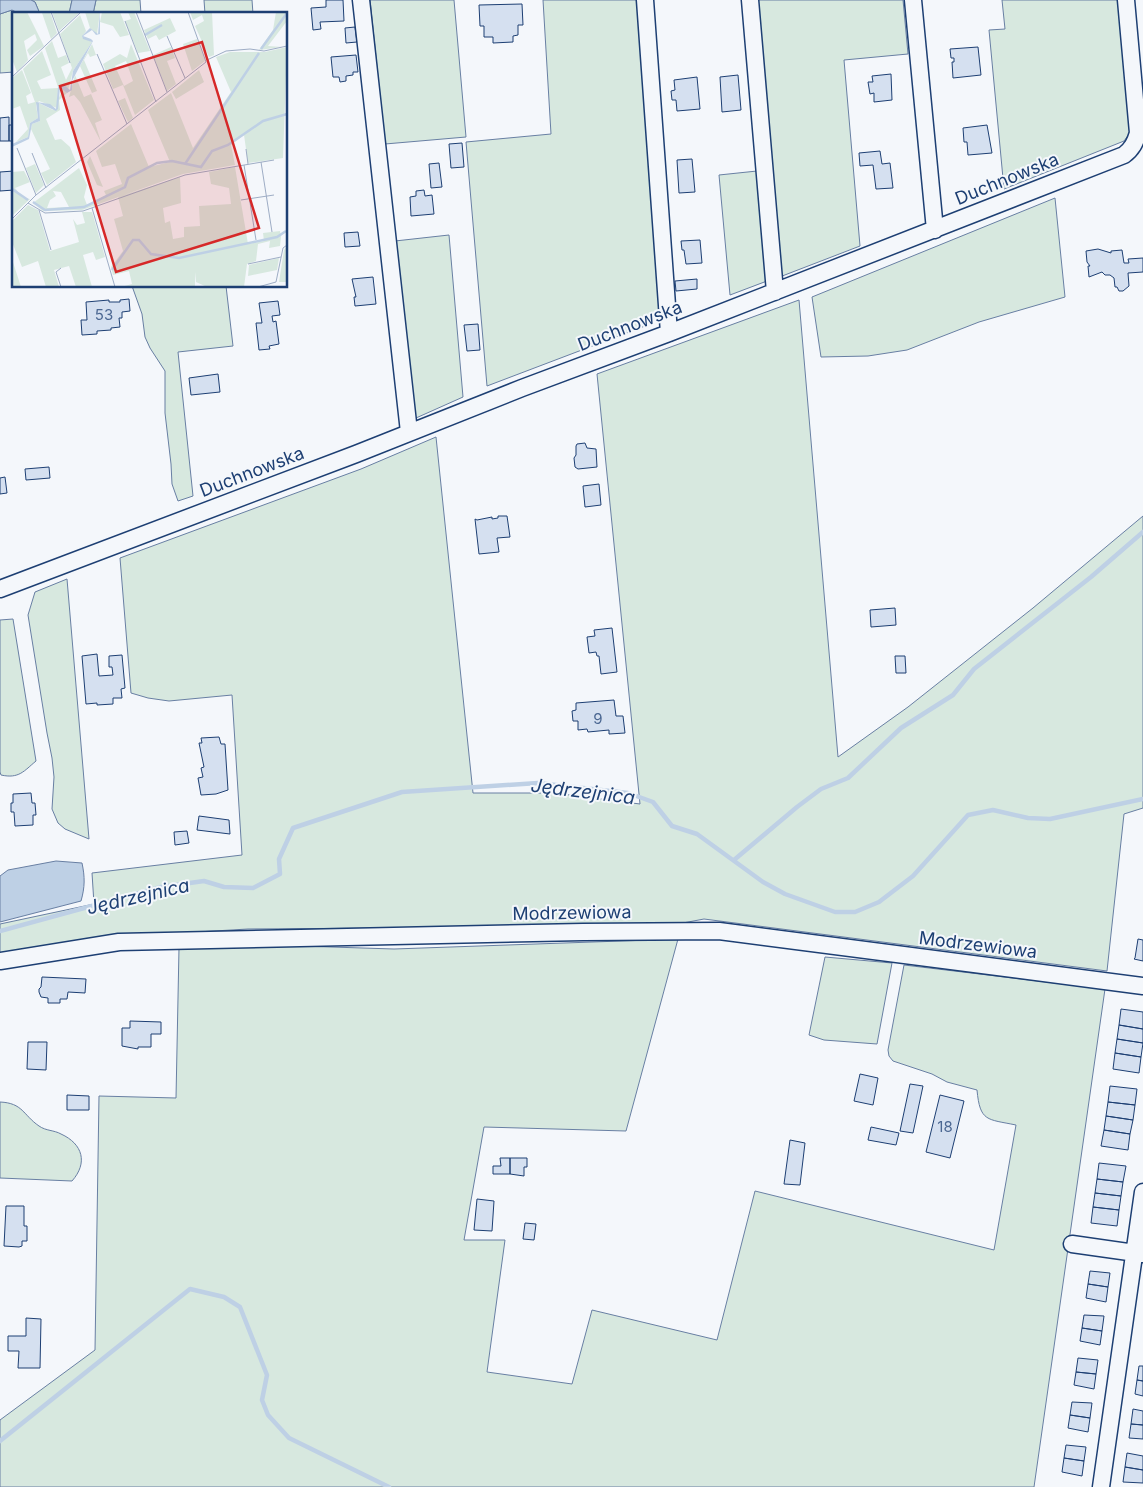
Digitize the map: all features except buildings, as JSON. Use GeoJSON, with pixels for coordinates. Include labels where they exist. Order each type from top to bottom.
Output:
{"type":"FeatureCollection","features":[{"type":"Feature","properties":{"kind":"street"},"geometry":{"type":"LineString","coordinates":[[361,0],[409,432]]}},
{"type":"Feature","properties":{"kind":"street"},"geometry":{"type":"LineString","coordinates":[[645,0],[669,333]]}},
{"type":"Feature","properties":{"kind":"street"},"geometry":{"type":"LineString","coordinates":[[750,0],[775,292]]}},
{"type":"Feature","properties":{"kind":"street"},"geometry":{"type":"LineString","coordinates":[[913,0],[935,230]]}},
{"type":"Feature","properties":{"kind":"street","name":"Duchnowska"},"geometry":{"type":"LineString","coordinates":[[0,589],[775,292],[1124,154],[1139,142],[1126,0]]}},
{"type":"Feature","properties":{"kind":"street","name":"Modrzewiowa"},"geometry":{"type":"LineString","coordinates":[[0,961],[119,942],[573,932],[719,931],[1143,986]]}},
{"type":"Feature","properties":{"kind":"street"},"geometry":{"type":"LineString","coordinates":[[1102,1487],[1139,1253],[1143,1192]]}},
{"type":"Feature","properties":{"kind":"street"},"geometry":{"type":"LineString","coordinates":[[1072,1244],[1139,1253]]}},
{"type":"Feature","properties":{"kind":"shaded area"},"geometry":{"type":"Polygon","coordinates":[[[31,0],[72,0],[69,12],[39,12],[35,2],[31,0]]]}},
{"type":"Feature","properties":{"kind":"shaded area"},"geometry":{"type":"Polygon","coordinates":[[[96,0],[140,0],[141,12],[93,12],[96,0]]]}},
{"type":"Feature","properties":{"kind":"shaded area"},"geometry":{"type":"Polygon","coordinates":[[[204,0],[252,0],[253,12],[205,12],[204,0]]]}},
{"type":"Feature","properties":{"kind":"shaded area"},"geometry":{"type":"Polygon","coordinates":[[[370,0],[454,0],[466,137],[385,144],[370,0]]]}},
{"type":"Feature","properties":{"kind":"shaded area"},"geometry":{"type":"Polygon","coordinates":[[[543,0],[639,0],[661,315],[644,322],[645,326],[487,386],[466,142],[551,134],[543,0]]]}},
{"type":"Feature","properties":{"kind":"shaded area"},"geometry":{"type":"Polygon","coordinates":[[[753,0],[903,0],[908,54],[844,60],[860,246],[777,278],[753,0]]]}},
{"type":"Feature","properties":{"kind":"shaded area"},"geometry":{"type":"Polygon","coordinates":[[[1002,0],[1118,0],[1130,133],[1124,141],[1004,189],[989,30],[1005,29],[1002,0]]]}},
{"type":"Feature","properties":{"kind":"shaded area"},"geometry":{"type":"Polygon","coordinates":[[[12,10],[16,12],[12,12],[12,72],[0,73],[0,14],[12,10]]]}},
{"type":"Feature","properties":{"kind":"shaded area"},"geometry":{"type":"Polygon","coordinates":[[[757,171],[767,281],[730,295],[719,175],[757,171]]]}},
{"type":"Feature","properties":{"kind":"shaded area"},"geometry":{"type":"Polygon","coordinates":[[[1055,198],[1065,297],[979,322],[907,350],[868,356],[821,357],[812,297],[1055,198]]]}},
{"type":"Feature","properties":{"kind":"shaded area"},"geometry":{"type":"Polygon","coordinates":[[[449,235],[463,397],[416,418],[412,414],[395,241],[449,235]]]}},
{"type":"Feature","properties":{"kind":"shaded area"},"geometry":{"type":"Polygon","coordinates":[[[133,288],[226,288],[233,346],[178,352],[193,496],[178,501],[172,484],[165,413],[165,371],[145,337],[142,314],[133,288]]]}},
{"type":"Feature","properties":{"kind":"shaded area"},"geometry":{"type":"Polygon","coordinates":[[[799,300],[838,757],[908,707],[1033,608],[1143,516],[1143,808],[1124,814],[1107,971],[704,919],[667,926],[248,929],[180,933],[0,954],[0,924],[94,904],[92,873],[242,855],[232,695],[169,701],[131,693],[120,558],[361,469],[436,437],[473,793],[554,793],[640,804],[597,374],[799,300]]]}},
{"type":"Feature","properties":{"kind":"shaded area"},"geometry":{"type":"Polygon","coordinates":[[[67,579],[89,839],[65,829],[58,823],[52,809],[54,777],[52,758],[28,615],[35,592],[67,579]]]}},
{"type":"Feature","properties":{"kind":"shaded area"},"geometry":{"type":"Polygon","coordinates":[[[13,619],[36,761],[21,773],[7,776],[1,775],[0,772],[0,620],[13,619]]]}},
{"type":"Feature","properties":{"kind":"shaded area"},"geometry":{"type":"Polygon","coordinates":[[[678,939],[626,1131],[484,1127],[464,1240],[505,1240],[487,1372],[572,1384],[592,1310],[717,1340],[755,1191],[994,1250],[1016,1125],[992,1120],[983,1114],[977,1090],[947,1082],[932,1074],[893,1061],[889,1056],[888,1050],[904,965],[1105,989],[1034,1487],[0,1487],[0,1420],[95,1350],[99,1096],[176,1098],[179,948],[268,945],[394,949],[678,939]]]}},
{"type":"Feature","properties":{"kind":"shaded area"},"geometry":{"type":"Polygon","coordinates":[[[825,957],[892,963],[877,1044],[824,1040],[809,1035],[825,957]]]}},
{"type":"Feature","properties":{"kind":"shaded area"},"geometry":{"type":"Polygon","coordinates":[[[0,1102],[18,1107],[39,1126],[61,1134],[74,1143],[81,1154],[81,1161],[77,1174],[72,1181],[0,1178],[0,1102]]]}},
{"type":"Feature","properties":{"kind":"water"},"geometry":{"type":"Polygon","coordinates":[[[0,0],[31,0],[35,2],[39,12],[16,12],[12,10],[0,14],[0,0]]]}},
{"type":"Feature","properties":{"kind":"water"},"geometry":{"type":"Polygon","coordinates":[[[72,0],[96,0],[93,12],[69,12],[72,0]]]}},
{"type":"Feature","properties":{"kind":"water"},"geometry":{"type":"Polygon","coordinates":[[[56,861],[82,863],[84,882],[81,901],[0,922],[0,876],[8,870],[56,861]]]}},
{"type":"Feature","properties":{"kind":"waterway"},"geometry":{"type":"LineString","coordinates":[[734,860],[821,789],[848,778],[901,728],[953,695],[974,669],[1091,577],[1143,532]]}},
{"type":"Feature","properties":{"kind":"waterway","name":"Jędrzejnica"},"geometry":{"type":"LineString","coordinates":[[0,931],[161,887],[204,881],[224,887],[253,888],[280,874],[279,859],[293,828],[402,792],[538,783],[628,793],[653,802],[672,826],[697,834],[763,882],[785,894],[835,912],[855,912],[879,902],[913,876],[968,815],[993,810],[1028,818],[1050,819],[1143,799]]}},
{"type":"Feature","properties":{"kind":"waterway"},"geometry":{"type":"LineString","coordinates":[[0,1441],[190,1289],[224,1297],[240,1307],[267,1375],[262,1400],[268,1415],[289,1438],[389,1487]]}}]}
